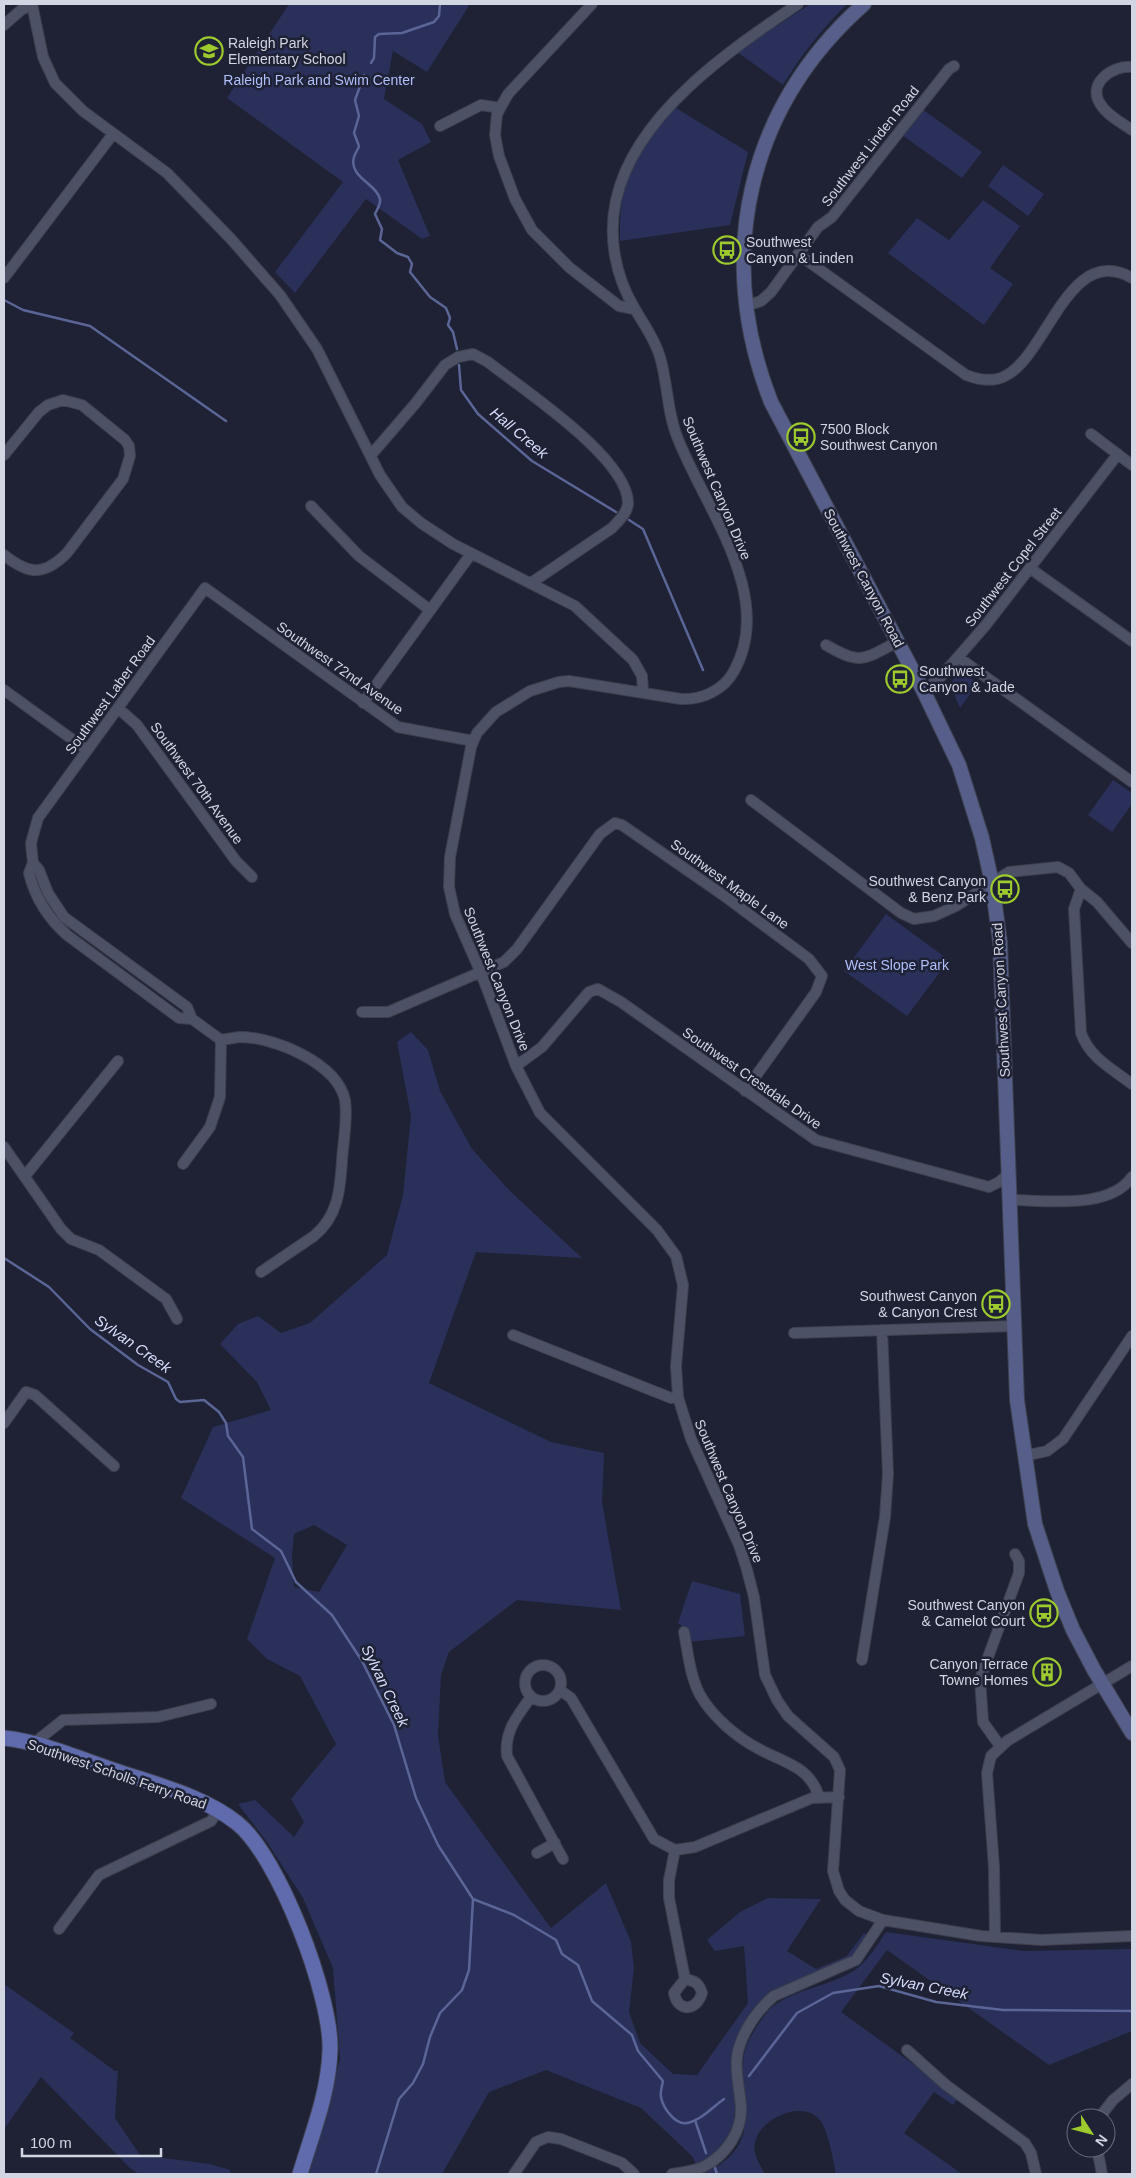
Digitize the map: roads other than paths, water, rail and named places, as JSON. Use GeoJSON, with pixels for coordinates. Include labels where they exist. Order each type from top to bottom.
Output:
{"type":"FeatureCollection","features":[{"type":"Feature","properties":{"kind":"main road","name":"Southwest Canyon Road"},"geometry":{"type":"LineString","coordinates":[[864,4],[836,31],[804,70],[777,114],[766,140],[757,167],[746,221],[743,273],[746,306],[754,351],[771,402],[924,690],[959,765],[982,838],[992,883],[1000,942],[1018,1400],[1024,1456],[1035,1524],[1054,1583],[1073,1630],[1103,1685],[1132,1732]]}},
{"type":"Feature","properties":{"kind":"main road","name":"Southwest Scholls Ferry Road"},"geometry":{"type":"LineString","coordinates":[[4,1738],[33,1744],[179,1793],[218,1811],[246,1832],[273,1868],[319,1982],[326,2008],[330,2050],[327,2082],[300,2174]]}},
{"type":"Feature","properties":{"kind":"street"},"geometry":{"type":"LineString","coordinates":[[4,25],[21,10],[32,4],[43,57],[55,83],[83,111],[157,164],[180,186],[280,295],[317,349],[386,484],[411,515],[470,554],[574,606],[621,647],[638,666],[644,684],[643,692]]}},
{"type":"Feature","properties":{"kind":"street"},"geometry":{"type":"LineString","coordinates":[[592,4],[514,88],[500,108],[494,127],[499,156],[515,199],[532,230],[570,268],[619,306],[634,309]]}},
{"type":"Feature","properties":{"kind":"street","name":"Southwest Canyon Drive"},"geometry":{"type":"LineString","coordinates":[[798,4],[748,40],[696,82],[654,126],[628,164],[616,202],[613,231],[616,264],[622,283],[634,309],[654,339],[660,357],[677,437],[729,546],[746,597],[748,612],[745,644],[740,661],[725,684],[713,692],[690,700],[569,681],[559,682],[530,691],[507,704],[492,716],[473,741],[450,854],[449,887],[455,914],[516,1066],[540,1113],[658,1230],[676,1256],[683,1285],[676,1366],[678,1397],[691,1439],[739,1545],[747,1570],[754,1597],[765,1675],[777,1700],[788,1716],[834,1758],[840,1770],[834,1848],[835,1882],[846,1900],[859,1911],[883,1920],[995,1936],[1041,1940],[1132,1936]]}},
{"type":"Feature","properties":{"kind":"street","name":"Southwest Linden Road"},"geometry":{"type":"LineString","coordinates":[[746,306],[766,297],[818,227],[832,217],[949,69],[954,66]]}},
{"type":"Feature","properties":{"kind":"street"},"geometry":{"type":"LineString","coordinates":[[1132,67],[1120,66],[1107,73],[1100,83],[1096,94],[1100,104],[1107,112],[1132,130]]}},
{"type":"Feature","properties":{"kind":"street"},"geometry":{"type":"LineString","coordinates":[[440,126],[481,105],[500,108]]}},
{"type":"Feature","properties":{"kind":"street"},"geometry":{"type":"LineString","coordinates":[[4,278],[113,134]]}},
{"type":"Feature","properties":{"kind":"street"},"geometry":{"type":"LineString","coordinates":[[798,254],[966,375],[990,380],[1007,375],[1022,361],[1069,296],[1089,276],[1104,270],[1115,270],[1132,278]]}},
{"type":"Feature","properties":{"kind":"street"},"geometry":{"type":"LineString","coordinates":[[370,455],[416,404],[445,365],[458,357],[473,354],[488,362],[588,439],[605,458],[627,491],[628,505],[622,517],[612,528],[531,583]]}},
{"type":"Feature","properties":{"kind":"street"},"geometry":{"type":"LineString","coordinates":[[4,455],[39,412],[48,405],[63,400],[82,405],[121,434],[129,446],[130,456],[123,479],[67,553],[52,567],[31,570],[22,568],[4,555]]}},
{"type":"Feature","properties":{"kind":"street"},"geometry":{"type":"LineString","coordinates":[[1090,434],[1132,465]]}},
{"type":"Feature","properties":{"kind":"street","name":"Southwest Copel Street"},"geometry":{"type":"LineString","coordinates":[[924,690],[938,680],[1031,569],[1118,454]]}},
{"type":"Feature","properties":{"kind":"street"},"geometry":{"type":"LineString","coordinates":[[311,506],[359,556],[430,610]]}},
{"type":"Feature","properties":{"kind":"street"},"geometry":{"type":"LineString","coordinates":[[363,703],[470,554]]}},
{"type":"Feature","properties":{"kind":"street"},"geometry":{"type":"LineString","coordinates":[[1031,569],[1132,641]]}},
{"type":"Feature","properties":{"kind":"street","name":"Southwest 72nd Avenue"},"geometry":{"type":"LineString","coordinates":[[205,588],[398,727],[473,741]]}},
{"type":"Feature","properties":{"kind":"street","name":"Southwest Laber Road"},"geometry":{"type":"LineString","coordinates":[[205,588],[38,818],[31,844],[33,863],[28,874],[42,907],[54,923],[67,935],[179,1018],[192,1018],[221,1040]]}},
{"type":"Feature","properties":{"kind":"street"},"geometry":{"type":"LineString","coordinates":[[826,645],[849,658],[858,659],[897,642]]}},
{"type":"Feature","properties":{"kind":"street"},"geometry":{"type":"LineString","coordinates":[[958,657],[1132,782]]}},
{"type":"Feature","properties":{"kind":"street"},"geometry":{"type":"LineString","coordinates":[[4,690],[87,750]]}},
{"type":"Feature","properties":{"kind":"street","name":"Southwest 70th Avenue"},"geometry":{"type":"LineString","coordinates":[[118,708],[137,725],[236,861],[252,877]]}},
{"type":"Feature","properties":{"kind":"street"},"geometry":{"type":"LineString","coordinates":[[751,800],[901,913],[914,918],[922,919],[944,912],[1008,872],[1058,867],[1069,873],[1081,889],[1097,902],[1132,943]]}},
{"type":"Feature","properties":{"kind":"street","name":"Southwest Maple Lane"},"geometry":{"type":"LineString","coordinates":[[480,973],[499,966],[510,957],[600,834],[615,823],[622,825],[723,895],[809,959],[822,976],[816,992],[745,1091]]}},
{"type":"Feature","properties":{"kind":"street"},"geometry":{"type":"LineString","coordinates":[[1081,889],[1074,909],[1081,1033],[1086,1047],[1132,1084]]}},
{"type":"Feature","properties":{"kind":"street"},"geometry":{"type":"LineString","coordinates":[[362,1012],[388,1012],[480,973]]}},
{"type":"Feature","properties":{"kind":"street","name":"Southwest Crestdale Drive"},"geometry":{"type":"LineString","coordinates":[[516,1066],[542,1047],[589,992],[598,989],[621,1002],[808,1136],[824,1144],[989,1187],[1009,1174]]}},
{"type":"Feature","properties":{"kind":"street"},"geometry":{"type":"LineString","coordinates":[[183,1164],[210,1127],[220,1097],[221,1040],[240,1037],[254,1039],[304,1056],[332,1075],[341,1088],[345,1101],[340,1191],[334,1212],[314,1236],[260,1272]]}},
{"type":"Feature","properties":{"kind":"street"},"geometry":{"type":"LineString","coordinates":[[25,1176],[118,1061]]}},
{"type":"Feature","properties":{"kind":"street"},"geometry":{"type":"LineString","coordinates":[[4,1147],[61,1229],[71,1238],[99,1250],[166,1299],[177,1319]]}},
{"type":"Feature","properties":{"kind":"street"},"geometry":{"type":"LineString","coordinates":[[1010,1200],[1096,1199],[1122,1189],[1132,1177]]}},
{"type":"Feature","properties":{"kind":"street"},"geometry":{"type":"LineString","coordinates":[[794,1333],[1015,1326]]}},
{"type":"Feature","properties":{"kind":"street"},"geometry":{"type":"LineString","coordinates":[[862,1660],[885,1516],[888,1474],[882,1330]]}},
{"type":"Feature","properties":{"kind":"street"},"geometry":{"type":"LineString","coordinates":[[513,1335],[670,1398],[678,1397]]}},
{"type":"Feature","properties":{"kind":"street"},"geometry":{"type":"LineString","coordinates":[[1024,1456],[1047,1451],[1064,1439],[1132,1336]]}},
{"type":"Feature","properties":{"kind":"street"},"geometry":{"type":"LineString","coordinates":[[4,1422],[26,1392],[36,1395],[114,1466]]}},
{"type":"Feature","properties":{"kind":"street"},"geometry":{"type":"LineString","coordinates":[[1000,1746],[983,1722],[980,1679],[1019,1573],[1019,1561],[1015,1554]]}},
{"type":"Feature","properties":{"kind":"street"},"geometry":{"type":"LineString","coordinates":[[684,1632],[692,1677],[701,1696],[712,1712],[748,1743],[800,1768],[814,1783],[820,1797]]}},
{"type":"Feature","properties":{"kind":"street"},"geometry":{"type":"LineString","coordinates":[[539,1664],[552,1667],[558,1671],[561,1684],[560,1690],[548,1700],[531,1697],[525,1689],[525,1678],[528,1672],[539,1664]]}},
{"type":"Feature","properties":{"kind":"street"},"geometry":{"type":"LineString","coordinates":[[995,1936],[995,1876],[987,1773],[991,1756],[1000,1746],[1132,1666]]}},
{"type":"Feature","properties":{"kind":"street"},"geometry":{"type":"LineString","coordinates":[[560,1690],[571,1698],[654,1839],[674,1850],[695,1847],[820,1797],[838,1797]]}},
{"type":"Feature","properties":{"kind":"street"},"geometry":{"type":"LineString","coordinates":[[531,1697],[510,1729],[506,1742],[507,1756],[563,1859]]}},
{"type":"Feature","properties":{"kind":"street"},"geometry":{"type":"LineString","coordinates":[[33,1744],[63,1720],[158,1717],[210,1704]]}},
{"type":"Feature","properties":{"kind":"street"},"geometry":{"type":"LineString","coordinates":[[59,1929],[99,1876],[211,1821],[218,1811]]}},
{"type":"Feature","properties":{"kind":"street"},"geometry":{"type":"LineString","coordinates":[[537,1853],[554,1844]]}},
{"type":"Feature","properties":{"kind":"street"},"geometry":{"type":"LineString","coordinates":[[674,1850],[669,1880],[669,1898],[684,1979]]}},
{"type":"Feature","properties":{"kind":"street"},"geometry":{"type":"LineString","coordinates":[[672,2174],[705,2166],[734,2140],[740,2126],[741,2108],[737,2057],[741,2041],[764,2004],[774,1996],[856,1960],[883,1920]]}},
{"type":"Feature","properties":{"kind":"street"},"geometry":{"type":"LineString","coordinates":[[907,2050],[946,2085],[1025,2143],[1031,2153],[1036,2174]]}},
{"type":"Feature","properties":{"kind":"street"},"geometry":{"type":"LineString","coordinates":[[1107,2108],[1113,2100],[1132,2084]]}},
{"type":"Feature","properties":{"kind":"street"},"geometry":{"type":"LineString","coordinates":[[514,2174],[536,2142],[554,2137],[622,2163],[634,2174]]}},
{"type":"Feature","properties":{"kind":"street"},"geometry":{"type":"LineString","coordinates":[[1099,2158],[1102,2174]]}},
{"type":"Feature","properties":{"kind":"waterway","name":"Hall Creek"},"geometry":{"type":"LineString","coordinates":[[371,63],[374,58],[375,37],[379,34],[402,33],[434,22],[439,16],[440,4]]}},
{"type":"Feature","properties":{"kind":"waterway","name":"Hall Creek"},"geometry":{"type":"LineString","coordinates":[[364,75],[355,100],[359,116],[354,133],[359,146],[354,157],[353,164],[355,170],[374,189],[380,199],[375,214],[382,229],[380,240],[397,253],[408,257],[412,264],[410,272],[430,297],[446,308],[450,318],[448,325],[453,332],[457,349]]}},
{"type":"Feature","properties":{"kind":"waterway"},"geometry":{"type":"LineString","coordinates":[[4,300],[23,310],[90,326],[226,421]]}},
{"type":"Feature","properties":{"kind":"waterway","name":"Hall Creek"},"geometry":{"type":"LineString","coordinates":[[459,365],[461,390],[478,414],[532,461],[616,512]]}},
{"type":"Feature","properties":{"kind":"waterway","name":"Hall Creek"},"geometry":{"type":"LineString","coordinates":[[629,520],[643,529],[703,670]]}},
{"type":"Feature","properties":{"kind":"waterway","name":"Sylvan Creek"},"geometry":{"type":"LineString","coordinates":[[4,1258],[49,1287],[90,1329],[138,1365],[168,1382],[176,1399],[180,1402],[204,1400],[219,1412],[226,1423],[228,1436],[243,1457],[252,1529],[281,1551],[296,1582],[332,1615],[362,1661],[394,1725],[416,1798],[438,1845],[473,1899],[514,1915],[556,1940],[562,1954],[578,1965],[592,2001],[632,2035],[638,2051],[663,2081],[662,2101],[674,2119],[683,2123],[692,2122],[724,2099]]}},
{"type":"Feature","properties":{"kind":"waterway"},"geometry":{"type":"LineString","coordinates":[[376,2174],[399,2099],[413,2083],[423,2064],[430,2037],[440,2013],[462,1990],[469,1970],[473,1899]]}},
{"type":"Feature","properties":{"kind":"waterway","name":"Sylvan Creek"},"geometry":{"type":"LineString","coordinates":[[749,2076],[797,2013],[833,1993],[879,1986],[936,2002],[1003,2010],[1132,2011]]}},
{"type":"Feature","properties":{"kind":"waterway"},"geometry":{"type":"LineString","coordinates":[[695,2120],[706,2153]]}},
{"type":"Feature","properties":{"kind":"waterway"},"geometry":{"type":"LineString","coordinates":[[714,2165],[717,2174]]}},
{"type":"Feature","properties":{"kind":"place","name":"Raleigh Park Elementary School"},"geometry":{"type":"Point","coordinates":[209,51]}},
{"type":"Feature","properties":{"kind":"place","name":"Southwest Canyon & Linden"},"geometry":{"type":"Point","coordinates":[727,250]}},
{"type":"Feature","properties":{"kind":"place","name":"7500 Block Southwest Canyon"},"geometry":{"type":"Point","coordinates":[801,437]}},
{"type":"Feature","properties":{"kind":"place","name":"Southwest Canyon & Jade"},"geometry":{"type":"Point","coordinates":[900,679]}},
{"type":"Feature","properties":{"kind":"place","name":"Southwest Canyon & Benz Park"},"geometry":{"type":"Point","coordinates":[1005,889]}},
{"type":"Feature","properties":{"kind":"place","name":"Southwest Canyon & Canyon Crest"},"geometry":{"type":"Point","coordinates":[996,1304]}},
{"type":"Feature","properties":{"kind":"place","name":"Southwest Canyon & Camelot Court"},"geometry":{"type":"Point","coordinates":[1044,1613]}},
{"type":"Feature","properties":{"kind":"place","name":"Canyon Terrace Towne Homes"},"geometry":{"type":"Point","coordinates":[1047,1672]}},
{"type":"Feature","properties":{"kind":"park label","name":"Raleigh Park and Swim Center"},"geometry":{"type":"Point","coordinates":[319,80]}},
{"type":"Feature","properties":{"kind":"park label","name":"West Slope Park"},"geometry":{"type":"Point","coordinates":[897,965]}}]}
